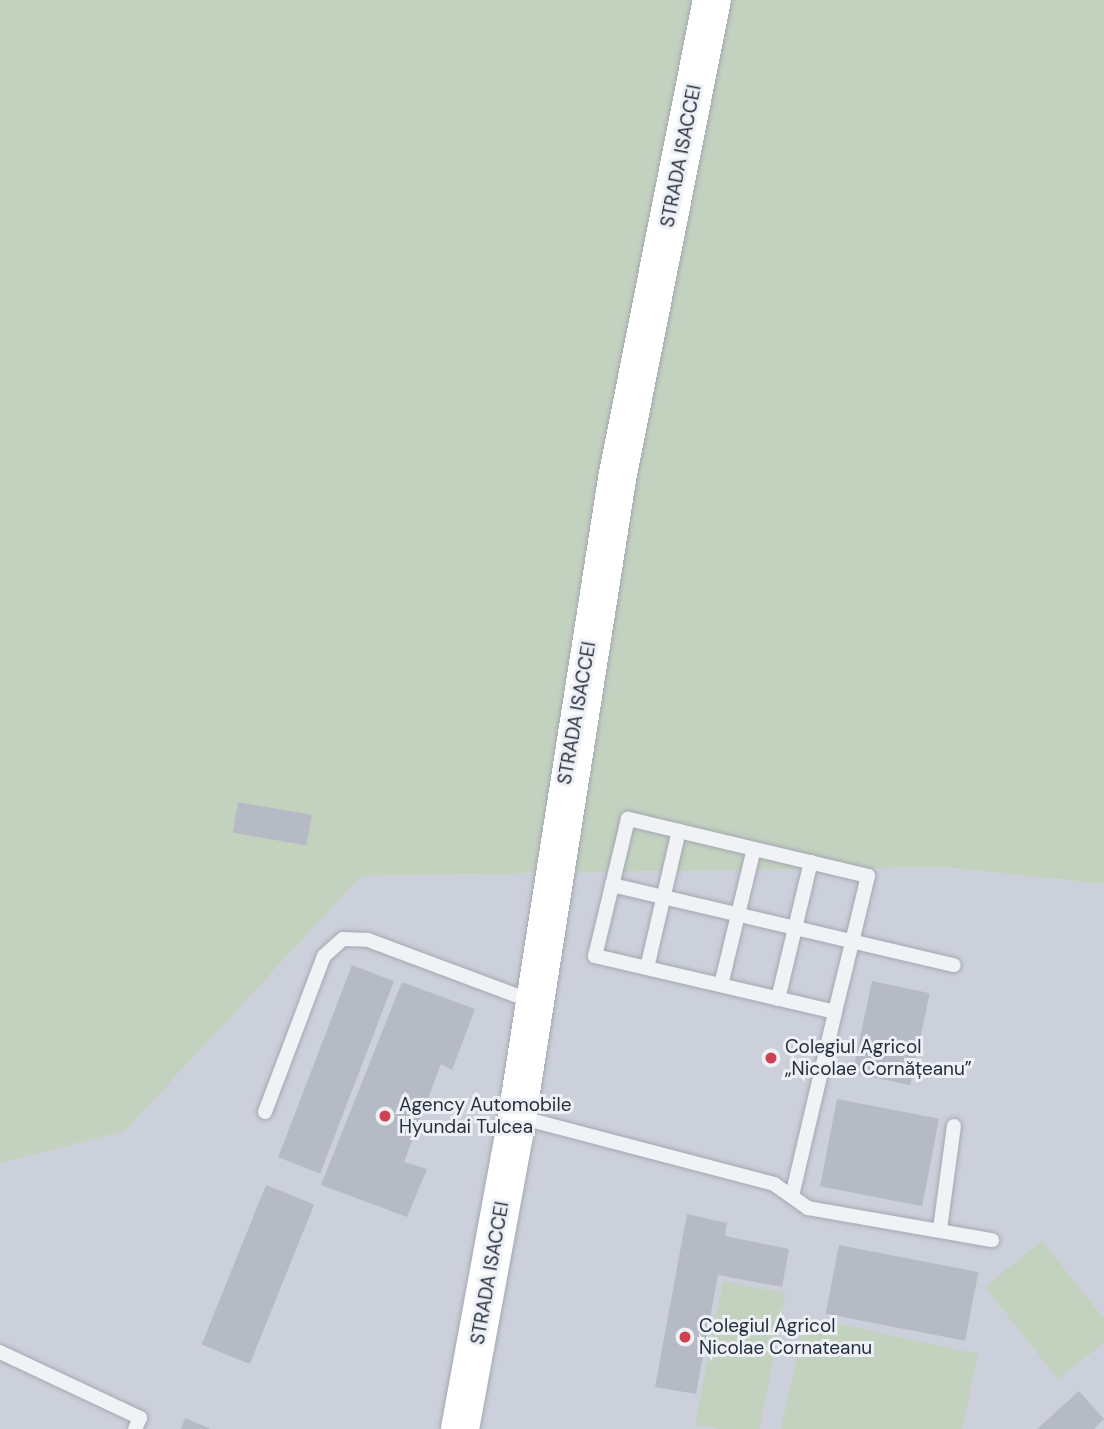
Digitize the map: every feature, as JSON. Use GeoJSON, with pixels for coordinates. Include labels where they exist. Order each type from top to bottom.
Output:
{"type":"FeatureCollection","features":[{"type":"Feature","properties":{"kind":"highway","name":"STRADA ISACCEI"},"geometry":{"type":"LineString","coordinates":[[460,1429],[517,1117],[531,1001],[617,479],[712,0]]}},
{"type":"Feature","properties":{"kind":"lane"},"geometry":{"type":"LineString","coordinates":[[792,1196],[868,876],[628,819],[595,956],[835,1012]]}},
{"type":"Feature","properties":{"kind":"lane"},"geometry":{"type":"LineString","coordinates":[[647,968],[679,831]]}},
{"type":"Feature","properties":{"kind":"lane"},"geometry":{"type":"LineString","coordinates":[[721,985],[754,849]]}},
{"type":"Feature","properties":{"kind":"lane"},"geometry":{"type":"LineString","coordinates":[[778,999],[811,862]]}},
{"type":"Feature","properties":{"kind":"lane"},"geometry":{"type":"LineString","coordinates":[[612,885],[954,965]]}},
{"type":"Feature","properties":{"kind":"lane"},"geometry":{"type":"LineString","coordinates":[[265,1112],[324,956],[343,939],[368,940],[531,1001]]}},
{"type":"Feature","properties":{"kind":"lane"},"geometry":{"type":"LineString","coordinates":[[517,1117],[774,1184],[808,1208],[992,1240]]}},
{"type":"Feature","properties":{"kind":"lane"},"geometry":{"type":"LineString","coordinates":[[940,1229],[954,1126]]}},
{"type":"Feature","properties":{"kind":"lane"},"geometry":{"type":"LineString","coordinates":[[0,1352],[140,1418],[135,1429]]}},
{"type":"Feature","properties":{"kind":"shaded area"},"geometry":{"type":"Polygon","coordinates":[[[943,867],[1104,884],[1104,1429],[0,1429],[0,1163],[125,1131],[360,876],[943,867]]]}},
{"type":"Feature","properties":{"kind":"green space"},"geometry":{"type":"Polygon","coordinates":[[[0,0],[1104,0],[1104,884],[943,867],[361,876],[125,1131],[0,1163],[0,0]]]}},
{"type":"Feature","properties":{"kind":"green space"},"geometry":{"type":"Polygon","coordinates":[[[1042,1241],[1104,1319],[1104,1343],[1058,1379],[985,1287],[1042,1241]]]}},
{"type":"Feature","properties":{"kind":"green space"},"geometry":{"type":"Polygon","coordinates":[[[723,1281],[786,1293],[759,1429],[719,1429],[695,1424],[723,1281]]]}},
{"type":"Feature","properties":{"kind":"green space"},"geometry":{"type":"Polygon","coordinates":[[[806,1317],[978,1354],[962,1429],[781,1429],[806,1317]]]}},
{"type":"Feature","properties":{"kind":"building"},"geometry":{"type":"Polygon","coordinates":[[[238,802],[312,815],[306,846],[233,833],[238,802]]]}},
{"type":"Feature","properties":{"kind":"building"},"geometry":{"type":"Polygon","coordinates":[[[352,965],[394,981],[320,1173],[278,1157],[352,965]]]}},
{"type":"Feature","properties":{"kind":"building"},"geometry":{"type":"Polygon","coordinates":[[[872,981],[930,993],[910,1085],[852,1073],[872,981]]]}},
{"type":"Feature","properties":{"kind":"building","name":"Agency Automobile Hyundai Tulcea"},"geometry":{"type":"Polygon","coordinates":[[[402,982],[475,1009],[452,1070],[441,1064],[404,1162],[427,1169],[407,1217],[321,1185],[402,982]]]}},
{"type":"Feature","properties":{"kind":"building"},"geometry":{"type":"Polygon","coordinates":[[[837,1099],[939,1119],[922,1206],[820,1186],[837,1099]]]}},
{"type":"Feature","properties":{"kind":"building"},"geometry":{"type":"Polygon","coordinates":[[[266,1185],[314,1204],[250,1364],[202,1344],[266,1185]]]}},
{"type":"Feature","properties":{"kind":"building","name":"Colegiul Agricol Nicolae Cornateanu"},"geometry":{"type":"Polygon","coordinates":[[[687,1214],[727,1223],[725,1236],[789,1249],[782,1287],[718,1275],[696,1394],[655,1387],[687,1214]]]}},
{"type":"Feature","properties":{"kind":"building"},"geometry":{"type":"Polygon","coordinates":[[[839,1245],[978,1272],[965,1341],[826,1314],[839,1245]]]}},
{"type":"Feature","properties":{"kind":"building"},"geometry":{"type":"Polygon","coordinates":[[[1079,1391],[1104,1419],[1094,1429],[1037,1429],[1079,1391]]]}},
{"type":"Feature","properties":{"kind":"building"},"geometry":{"type":"Polygon","coordinates":[[[185,1418],[211,1429],[181,1429],[185,1418]]]}},
{"type":"Feature","properties":{"kind":"place","name":"Colegiul Agricol „Nicolae Cornățeanu”"},"geometry":{"type":"Point","coordinates":[771,1058]}},
{"type":"Feature","properties":{"kind":"place","name":"Agency Automobile Hyundai Tulcea"},"geometry":{"type":"Point","coordinates":[385,1116]}},
{"type":"Feature","properties":{"kind":"place","name":"Colegiul Agricol Nicolae Cornateanu"},"geometry":{"type":"Point","coordinates":[685,1337]}}]}
